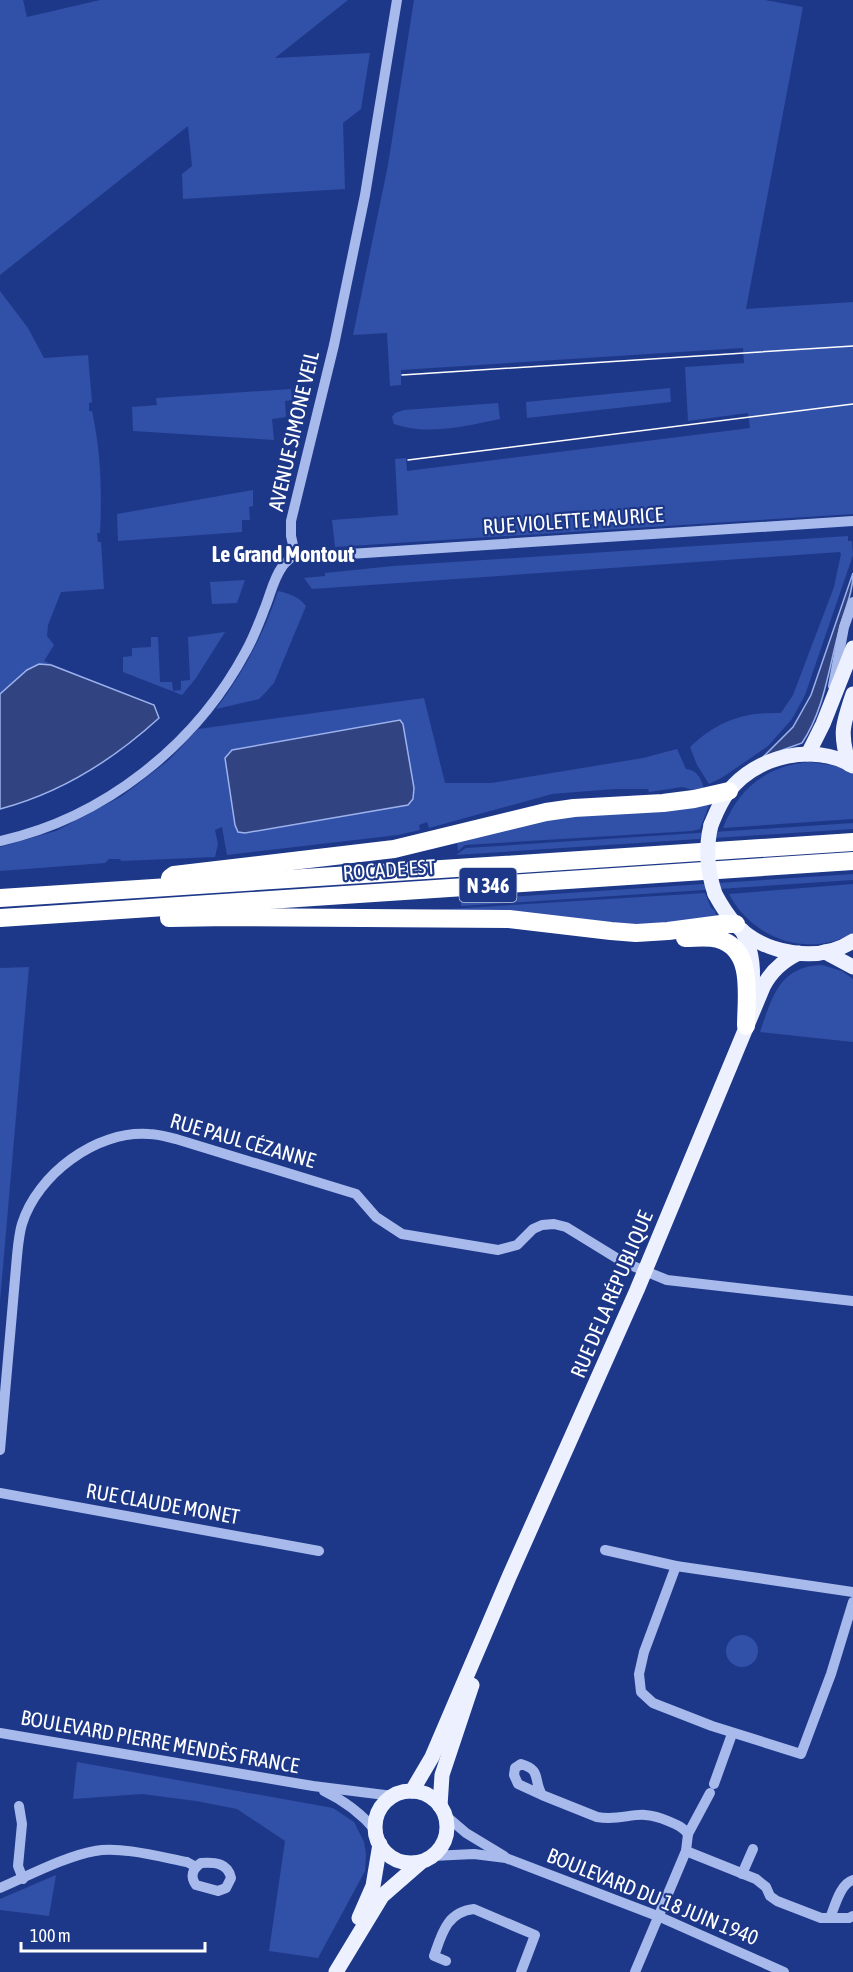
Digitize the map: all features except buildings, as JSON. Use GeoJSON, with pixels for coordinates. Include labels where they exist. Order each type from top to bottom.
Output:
{"type":"FeatureCollection","features":[{"type":"Feature","properties":{"kind":"highway"},"geometry":{"type":"LineString","coordinates":[[156,888],[174,875],[394,849],[546,812],[574,808],[663,803],[729,791]]}},
{"type":"Feature","properties":{"kind":"highway","name":"ROCADE EST"},"geometry":{"type":"LineString","coordinates":[[0,898],[853,842]]}},
{"type":"Feature","properties":{"kind":"highway","name":"ROCADE EST"},"geometry":{"type":"LineString","coordinates":[[0,918],[853,861]]}},
{"type":"Feature","properties":{"kind":"highway"},"geometry":{"type":"LineString","coordinates":[[122,910],[142,919],[229,917],[509,919],[636,933],[706,925],[739,927]]}},
{"type":"Feature","properties":{"kind":"highway"},"geometry":{"type":"LineString","coordinates":[[636,933],[662,939],[718,939],[735,949],[747,972],[746,1026]]}},
{"type":"Feature","properties":{"kind":"main road"},"geometry":{"type":"LineString","coordinates":[[808,754],[823,724],[853,648]]}},
{"type":"Feature","properties":{"kind":"main road"},"geometry":{"type":"LineString","coordinates":[[851,765],[843,743],[845,718],[853,694]]}},
{"type":"Feature","properties":{"kind":"main road"},"geometry":{"type":"LineString","coordinates":[[851,765],[829,757],[808,754],[786,756],[764,763],[745,775],[729,791],[718,807],[711,825],[707,852],[710,880],[724,910],[739,927],[759,942],[778,950],[799,953],[825,952],[853,941]]}},
{"type":"Feature","properties":{"kind":"main road","name":"RUE DE LA RÉPUBLIQUE"},"geometry":{"type":"LineString","coordinates":[[739,927],[748,943],[753,962],[752,992],[746,1026]]}},
{"type":"Feature","properties":{"kind":"main road"},"geometry":{"type":"LineString","coordinates":[[825,952],[853,967]]}},
{"type":"Feature","properties":{"kind":"main road","name":"RUE DE LA RÉPUBLIQUE"},"geometry":{"type":"LineString","coordinates":[[412,1791],[432,1757],[508,1577],[644,1271],[769,974],[788,958],[799,953]]}},
{"type":"Feature","properties":{"kind":"main road","name":"RUE DE LA RÉPUBLIQUE"},"geometry":{"type":"LineString","coordinates":[[443,1810],[440,1789],[445,1766],[508,1577]]}},
{"type":"Feature","properties":{"kind":"main road"},"geometry":{"type":"LineString","coordinates":[[412,1791],[433,1798],[443,1810],[447,1826],[446,1838],[440,1848],[382,1896],[335,1972],[373,1886],[379,1811],[393,1796],[412,1791]]}},
{"type":"Feature","properties":{"kind":"main road"},"geometry":{"type":"LineString","coordinates":[[378,1838],[387,1853],[397,1860],[409,1863],[427,1859]]}},
{"type":"Feature","properties":{"kind":"street","name":"AVENUE SIMONE VEIL"},"geometry":{"type":"LineString","coordinates":[[295,554],[291,522],[334,345],[365,195],[397,0]]}},
{"type":"Feature","properties":{"kind":"street","name":"RUE VIOLETTE MAURICE"},"geometry":{"type":"LineString","coordinates":[[295,554],[319,556],[853,521]]}},
{"type":"Feature","properties":{"kind":"street"},"geometry":{"type":"LineString","coordinates":[[0,841],[43,828],[82,812],[117,792],[145,772],[176,745],[224,688],[247,650],[275,579],[283,566],[295,554]]}},
{"type":"Feature","properties":{"kind":"street"},"geometry":{"type":"LineString","coordinates":[[829,706],[844,627],[853,602]]}},
{"type":"Feature","properties":{"kind":"street"},"geometry":{"type":"LineString","coordinates":[[845,718],[853,704]]}},
{"type":"Feature","properties":{"kind":"street","name":"RUE PAUL CÉZANNE"},"geometry":{"type":"LineString","coordinates":[[0,1450],[17,1256],[22,1225],[36,1194],[53,1174],[74,1156],[105,1141],[148,1134],[176,1139],[356,1194],[376,1217],[402,1234],[498,1250],[517,1245],[533,1229],[542,1225],[554,1224],[566,1227],[623,1262],[667,1280],[853,1301]]}},
{"type":"Feature","properties":{"kind":"street","name":"RUE CLAUDE MONET"},"geometry":{"type":"LineString","coordinates":[[0,1493],[319,1551]]}},
{"type":"Feature","properties":{"kind":"street"},"geometry":{"type":"LineString","coordinates":[[605,1550],[676,1566],[853,1592]]}},
{"type":"Feature","properties":{"kind":"street"},"geometry":{"type":"LineString","coordinates":[[676,1566],[644,1652],[639,1674],[641,1692],[653,1703],[732,1734],[801,1754],[831,1674],[853,1602]]}},
{"type":"Feature","properties":{"kind":"street","name":"BOULEVARD PIERRE MENDÈS FRANCE"},"geometry":{"type":"LineString","coordinates":[[0,1733],[313,1786],[393,1796]]}},
{"type":"Feature","properties":{"kind":"street"},"geometry":{"type":"LineString","coordinates":[[635,1972],[686,1851],[688,1834],[712,1789],[732,1734]]}},
{"type":"Feature","properties":{"kind":"street","name":"BOULEVARD PIERRE MENDÈS FRANCE"},"geometry":{"type":"LineString","coordinates":[[313,1786],[348,1803],[365,1818],[378,1838]]}},
{"type":"Feature","properties":{"kind":"street"},"geometry":{"type":"LineString","coordinates":[[543,1795],[597,1817],[652,1814],[684,1828],[688,1834]]}},
{"type":"Feature","properties":{"kind":"street"},"geometry":{"type":"LineString","coordinates":[[19,1806],[22,1824],[18,1866],[23,1879]]}},
{"type":"Feature","properties":{"kind":"street","name":"BOULEVARD DU 18 JUIN 1940"},"geometry":{"type":"LineString","coordinates":[[443,1810],[466,1833],[506,1858],[660,1917],[784,1972]]}},
{"type":"Feature","properties":{"kind":"street"},"geometry":{"type":"LineString","coordinates":[[0,1888],[76,1857],[112,1849],[187,1862],[196,1867]]}},
{"type":"Feature","properties":{"kind":"street"},"geometry":{"type":"LineString","coordinates":[[742,1874],[753,1849]]}},
{"type":"Feature","properties":{"kind":"street"},"geometry":{"type":"LineString","coordinates":[[686,1851],[756,1879],[777,1901],[821,1918],[853,1916]]}},
{"type":"Feature","properties":{"kind":"street","name":"BOULEVARD DU 18 JUIN 1940"},"geometry":{"type":"LineString","coordinates":[[427,1859],[474,1854],[506,1858]]}},
{"type":"Feature","properties":{"kind":"street"},"geometry":{"type":"LineString","coordinates":[[830,1918],[844,1887],[853,1880]]}},
{"type":"Feature","properties":{"kind":"street"},"geometry":{"type":"LineString","coordinates":[[446,1961],[434,1956],[445,1928],[453,1916],[465,1910],[474,1909],[535,1935],[524,1971]]}},
{"type":"Feature","properties":{"kind":"shaded area"},"geometry":{"type":"Polygon","coordinates":[[[0,0],[23,0],[27,17],[100,0],[348,0],[275,58],[370,53],[361,109],[343,123],[345,189],[183,199],[182,174],[192,166],[188,126],[0,275],[0,0]]]}},
{"type":"Feature","properties":{"kind":"shaded area"},"geometry":{"type":"Polygon","coordinates":[[[414,0],[765,0],[803,7],[746,309],[853,302],[853,514],[335,547],[332,520],[398,515],[395,459],[406,458],[407,471],[750,428],[748,413],[688,421],[685,367],[744,363],[743,348],[401,370],[401,385],[390,386],[387,333],[353,335],[388,165],[414,0]]]}},
{"type":"Feature","properties":{"kind":"shaded area"},"geometry":{"type":"Polygon","coordinates":[[[0,291],[28,328],[44,358],[88,355],[92,402],[89,403],[89,411],[92,411],[95,426],[100,472],[100,533],[97,533],[98,542],[101,542],[104,589],[61,592],[48,625],[47,636],[54,645],[44,661],[154,705],[159,718],[123,747],[85,773],[44,794],[0,809],[0,291]]]}},
{"type":"Feature","properties":{"kind":"shaded area"},"geometry":{"type":"Polygon","coordinates":[[[670,388],[671,402],[527,418],[526,402],[670,388]]]}},
{"type":"Feature","properties":{"kind":"shaded area"},"geometry":{"type":"Polygon","coordinates":[[[291,389],[292,400],[285,401],[286,417],[272,419],[274,440],[133,431],[132,407],[157,405],[156,398],[291,389]]]}},
{"type":"Feature","properties":{"kind":"shaded area"},"geometry":{"type":"Polygon","coordinates":[[[498,403],[500,419],[447,429],[407,428],[394,424],[392,417],[395,413],[404,410],[498,403]]]}},
{"type":"Feature","properties":{"kind":"shaded area"},"geometry":{"type":"Polygon","coordinates":[[[253,490],[253,506],[249,507],[250,520],[242,520],[242,532],[118,541],[117,514],[253,490]]]}},
{"type":"Feature","properties":{"kind":"shaded area"},"geometry":{"type":"Polygon","coordinates":[[[848,536],[848,541],[852,541],[853,555],[805,695],[792,719],[768,746],[709,784],[697,765],[690,747],[700,738],[732,720],[755,714],[781,713],[793,695],[834,587],[840,552],[312,589],[304,578],[325,576],[325,573],[393,566],[848,536]]]}},
{"type":"Feature","properties":{"kind":"shaded area"},"geometry":{"type":"Polygon","coordinates":[[[853,573],[850,594],[826,686],[810,730],[802,743],[763,757],[793,727],[811,695],[853,573]]]}},
{"type":"Feature","properties":{"kind":"shaded area"},"geometry":{"type":"Polygon","coordinates":[[[245,580],[237,603],[212,604],[210,582],[245,580]]]}},
{"type":"Feature","properties":{"kind":"shaded area"},"geometry":{"type":"Polygon","coordinates":[[[278,591],[294,596],[306,606],[274,683],[259,699],[216,709],[252,653],[278,591]]]}},
{"type":"Feature","properties":{"kind":"shaded area"},"geometry":{"type":"Polygon","coordinates":[[[225,632],[196,678],[182,695],[123,672],[123,657],[132,656],[132,648],[151,647],[151,637],[158,637],[160,682],[172,682],[173,691],[181,690],[181,681],[190,680],[188,637],[225,632]]]}},
{"type":"Feature","properties":{"kind":"shaded area"},"geometry":{"type":"Polygon","coordinates":[[[39,664],[51,665],[154,705],[159,718],[123,748],[85,773],[44,794],[0,809],[0,694],[27,670],[39,664]]]}},
{"type":"Feature","properties":{"kind":"shaded area"},"geometry":{"type":"Polygon","coordinates":[[[424,698],[445,783],[491,783],[643,758],[677,749],[686,769],[698,775],[704,789],[697,791],[682,787],[649,792],[648,789],[614,789],[552,794],[429,828],[427,822],[419,825],[420,830],[398,835],[227,855],[222,827],[215,830],[218,844],[215,857],[122,861],[109,859],[105,863],[0,871],[0,847],[56,831],[122,796],[169,760],[198,729],[424,698]]]}},
{"type":"Feature","properties":{"kind":"shaded area"},"geometry":{"type":"Polygon","coordinates":[[[400,720],[403,724],[414,788],[413,799],[408,805],[245,833],[238,832],[225,758],[232,750],[400,720]]]}},
{"type":"Feature","properties":{"kind":"shaded area"},"geometry":{"type":"Polygon","coordinates":[[[810,762],[836,766],[853,774],[853,819],[723,828],[737,801],[756,781],[781,768],[810,762]]]}},
{"type":"Feature","properties":{"kind":"shaded area"},"geometry":{"type":"Polygon","coordinates":[[[709,805],[700,829],[692,831],[465,845],[458,851],[457,843],[480,834],[540,818],[709,805]]]}},
{"type":"Feature","properties":{"kind":"shaded area"},"geometry":{"type":"Polygon","coordinates":[[[853,823],[853,829],[456,855],[466,848],[853,823]]]}},
{"type":"Feature","properties":{"kind":"shaded area"},"geometry":{"type":"Polygon","coordinates":[[[853,874],[853,880],[461,906],[461,900],[853,874]]]}},
{"type":"Feature","properties":{"kind":"shaded area"},"geometry":{"type":"Polygon","coordinates":[[[853,884],[853,933],[835,941],[817,944],[800,944],[766,933],[739,909],[729,894],[853,884]]]}},
{"type":"Feature","properties":{"kind":"shaded area"},"geometry":{"type":"Polygon","coordinates":[[[705,893],[716,916],[666,923],[631,924],[532,914],[417,911],[705,893]]]}},
{"type":"Feature","properties":{"kind":"shaded area"},"geometry":{"type":"Polygon","coordinates":[[[822,965],[842,971],[853,979],[853,1042],[760,1032],[779,986],[796,971],[822,965]]]}},
{"type":"Feature","properties":{"kind":"shaded area"},"geometry":{"type":"Polygon","coordinates":[[[29,967],[0,1301],[0,968],[29,967]]]}},
{"type":"Feature","properties":{"kind":"shaded area"},"geometry":{"type":"Polygon","coordinates":[[[742,1635],[753,1640],[758,1651],[753,1662],[742,1667],[731,1662],[726,1651],[731,1640],[742,1635]]]}},
{"type":"Feature","properties":{"kind":"shaded area"},"geometry":{"type":"Polygon","coordinates":[[[77,1762],[333,1808],[354,1822],[364,1842],[365,1871],[318,1958],[269,1951],[285,1841],[237,1809],[142,1794],[73,1799],[77,1762]]]}},
{"type":"Feature","properties":{"kind":"shaded area"},"geometry":{"type":"Polygon","coordinates":[[[56,1875],[49,1916],[0,1910],[0,1899],[56,1875]]]}},
{"type":"Feature","properties":{"kind":"tram line"},"geometry":{"type":"LineString","coordinates":[[402,375],[853,346]]}},
{"type":"Feature","properties":{"kind":"tram line"},"geometry":{"type":"LineString","coordinates":[[408,460],[853,404]]}},
{"type":"Feature","properties":{"kind":"district","name":"Le Grand Montout"},"geometry":{"type":"Point","coordinates":[283,554]}}]}
